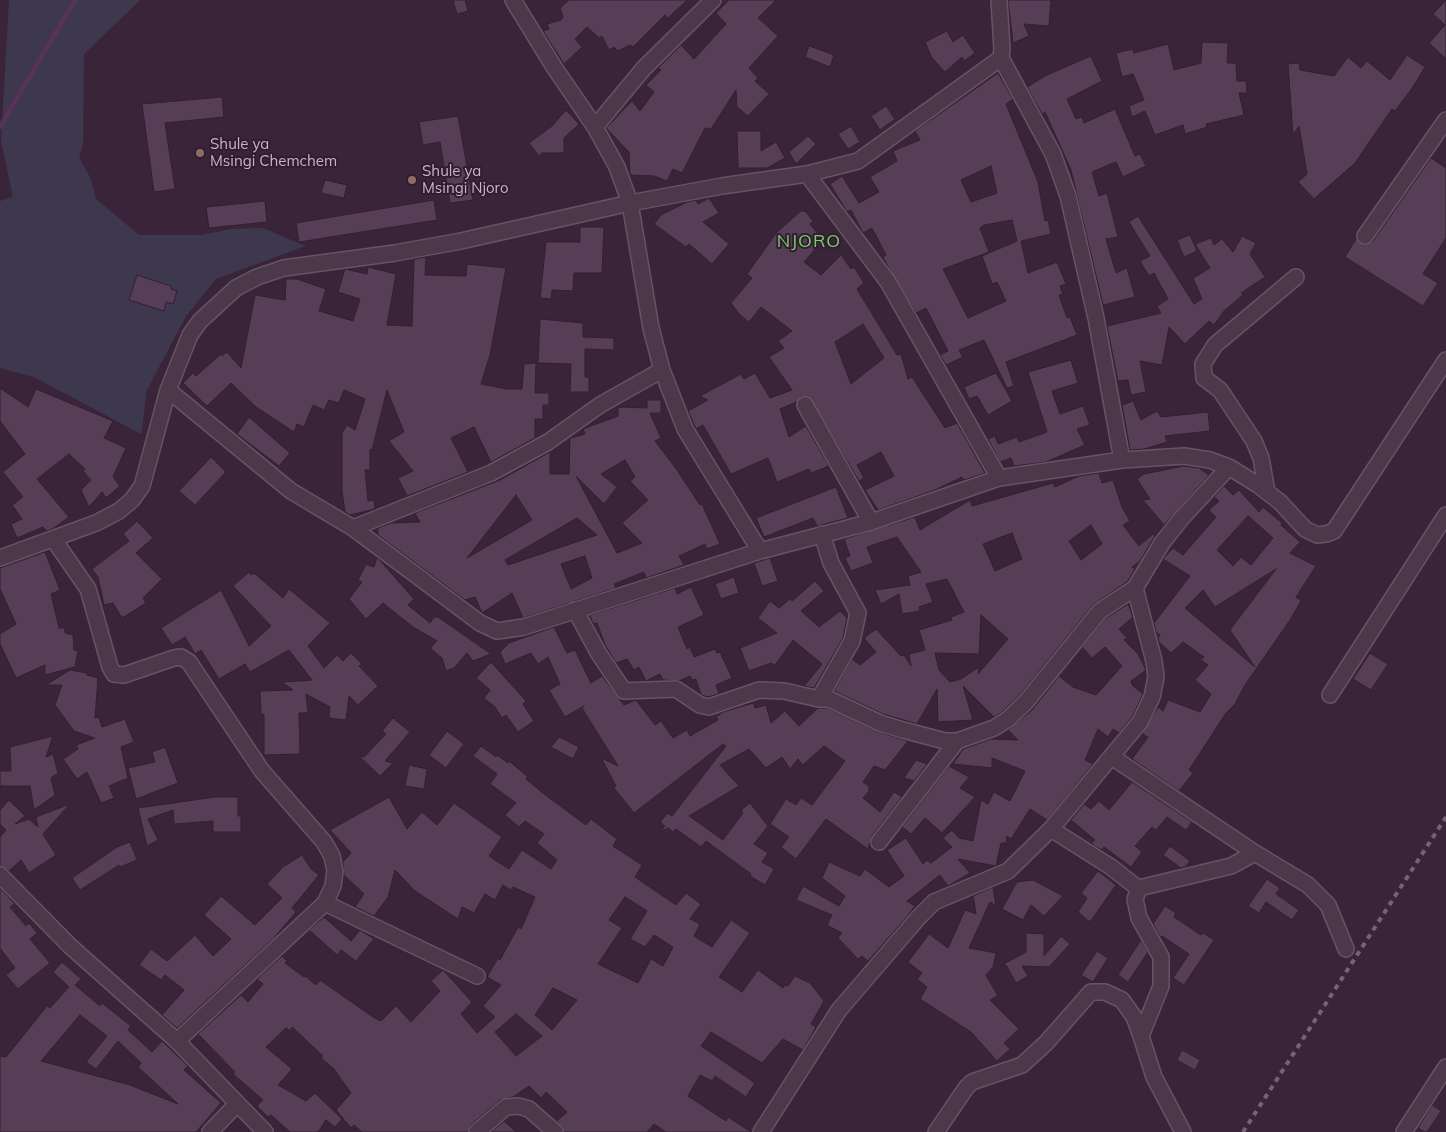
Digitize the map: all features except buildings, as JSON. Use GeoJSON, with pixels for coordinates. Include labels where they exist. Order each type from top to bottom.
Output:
{"type":"FeatureCollection","features":[{"type":"Feature","properties":{"kind":"street"},"geometry":{"type":"LineString","coordinates":[[595,127],[644,68],[713,0]]}},
{"type":"Feature","properties":{"kind":"street"},"geometry":{"type":"LineString","coordinates":[[999,0],[1001,58],[1054,154],[1068,196],[1096,318],[1122,460]]}},
{"type":"Feature","properties":{"kind":"street"},"geometry":{"type":"LineString","coordinates":[[519,2],[554,67],[595,127],[617,167],[630,203],[651,328],[662,370],[685,429],[760,551]]}},
{"type":"Feature","properties":{"kind":"street"},"geometry":{"type":"LineString","coordinates":[[0,558],[54,540],[96,523],[119,511],[142,486],[168,390],[180,356],[200,321],[223,298],[257,278],[284,268],[395,253],[461,241],[630,203],[722,186],[807,174],[858,160],[1001,58]]}},
{"type":"Feature","properties":{"kind":"street"},"geometry":{"type":"LineString","coordinates":[[1365,236],[1446,120]]}},
{"type":"Feature","properties":{"kind":"street"},"geometry":{"type":"LineString","coordinates":[[807,174],[888,282],[998,478]]}},
{"type":"Feature","properties":{"kind":"street"},"geometry":{"type":"LineString","coordinates":[[1267,492],[1261,458],[1254,441],[1220,390],[1204,378],[1203,364],[1216,345],[1296,278]]}},
{"type":"Feature","properties":{"kind":"street"},"geometry":{"type":"LineString","coordinates":[[168,390],[291,491],[353,528],[487,628],[497,632],[524,627],[760,551],[871,522],[998,478],[1122,460],[1184,456],[1210,460],[1229,467],[1267,492],[1311,532],[1317,535],[1334,530],[1446,360]]}},
{"type":"Feature","properties":{"kind":"street"},"geometry":{"type":"LineString","coordinates":[[353,528],[492,473],[548,442],[600,405],[662,370]]}},
{"type":"Feature","properties":{"kind":"street"},"geometry":{"type":"LineString","coordinates":[[806,405],[871,522]]}},
{"type":"Feature","properties":{"kind":"street"},"geometry":{"type":"LineString","coordinates":[[575,610],[599,654],[624,691],[676,689],[704,707],[720,704],[759,690],[784,691],[819,699],[829,699],[880,723],[945,741],[957,741],[994,728],[1008,719],[1025,703],[1100,611],[1135,588],[1162,543],[1181,519],[1229,467]]}},
{"type":"Feature","properties":{"kind":"street"},"geometry":{"type":"LineString","coordinates":[[1330,694],[1446,514]]}},
{"type":"Feature","properties":{"kind":"street"},"geometry":{"type":"LineString","coordinates":[[819,699],[852,642],[858,613],[834,570],[822,534]]}},
{"type":"Feature","properties":{"kind":"street"},"geometry":{"type":"LineString","coordinates":[[54,540],[88,589],[110,667],[114,674],[124,675],[174,658],[181,657],[189,662],[262,771],[324,842],[332,856],[335,872],[333,886],[325,903],[177,1041]]}},
{"type":"Feature","properties":{"kind":"street"},"geometry":{"type":"LineString","coordinates":[[761,1132],[839,1010],[919,917],[934,902],[1008,871],[1052,829],[1112,757],[1146,712],[1156,678],[1154,662],[1135,588]]}},
{"type":"Feature","properties":{"kind":"street"},"geometry":{"type":"LineString","coordinates":[[879,842],[957,741]]}},
{"type":"Feature","properties":{"kind":"street"},"geometry":{"type":"LineString","coordinates":[[1112,757],[1317,892],[1328,905],[1346,949]]}},
{"type":"Feature","properties":{"kind":"street"},"geometry":{"type":"LineString","coordinates":[[1052,829],[1111,867],[1138,889]]}},
{"type":"Feature","properties":{"kind":"street"},"geometry":{"type":"LineString","coordinates":[[1138,889],[1231,866],[1243,862],[1255,852]]}},
{"type":"Feature","properties":{"kind":"street"},"geometry":{"type":"LineString","coordinates":[[0,875],[71,947],[177,1041],[265,1132]]}},
{"type":"Feature","properties":{"kind":"street"},"geometry":{"type":"LineString","coordinates":[[1138,889],[1134,898],[1137,912],[1161,957],[1160,986],[1141,1036]]}},
{"type":"Feature","properties":{"kind":"street"},"geometry":{"type":"LineString","coordinates":[[325,903],[477,976]]}},
{"type":"Feature","properties":{"kind":"street"},"geometry":{"type":"LineString","coordinates":[[936,1132],[972,1082],[1022,1065],[1046,1043],[1090,992],[1105,992],[1122,1000],[1134,1017],[1154,1077],[1183,1132]]}},
{"type":"Feature","properties":{"kind":"street"},"geometry":{"type":"LineString","coordinates":[[1404,1132],[1446,1067]]}},
{"type":"Feature","properties":{"kind":"street"},"geometry":{"type":"LineString","coordinates":[[210,1132],[237,1104]]}},
{"type":"Feature","properties":{"kind":"street"},"geometry":{"type":"LineString","coordinates":[[477,1132],[506,1107],[518,1106],[530,1110],[555,1132]]}},
{"type":"Feature","properties":{"kind":"shaded area"},"geometry":{"type":"Polygon","coordinates":[[[9,0],[140,0],[84,54],[83,143],[79,158],[91,179],[96,199],[139,235],[201,235],[231,229],[263,228],[305,246],[216,279],[186,316],[147,390],[141,434],[34,377],[0,368],[0,201],[13,197],[1,141],[9,0]]]}},
{"type":"Feature","properties":{"kind":"waterway"},"geometry":{"type":"LineString","coordinates":[[0,127],[75,0]]}},
{"type":"Feature","properties":{"kind":"railway"},"geometry":{"type":"LineString","coordinates":[[1243,1132],[1446,817]]}},
{"type":"Feature","properties":{"kind":"place","name":"Shule ya Msingi Chemchem"},"geometry":{"type":"Point","coordinates":[200,153]}},
{"type":"Feature","properties":{"kind":"place","name":"Shule ya Msingi Njoro"},"geometry":{"type":"Point","coordinates":[412,180]}},
{"type":"Feature","properties":{"kind":"district","name":"NJORO"},"geometry":{"type":"Point","coordinates":[809,242]}}]}
